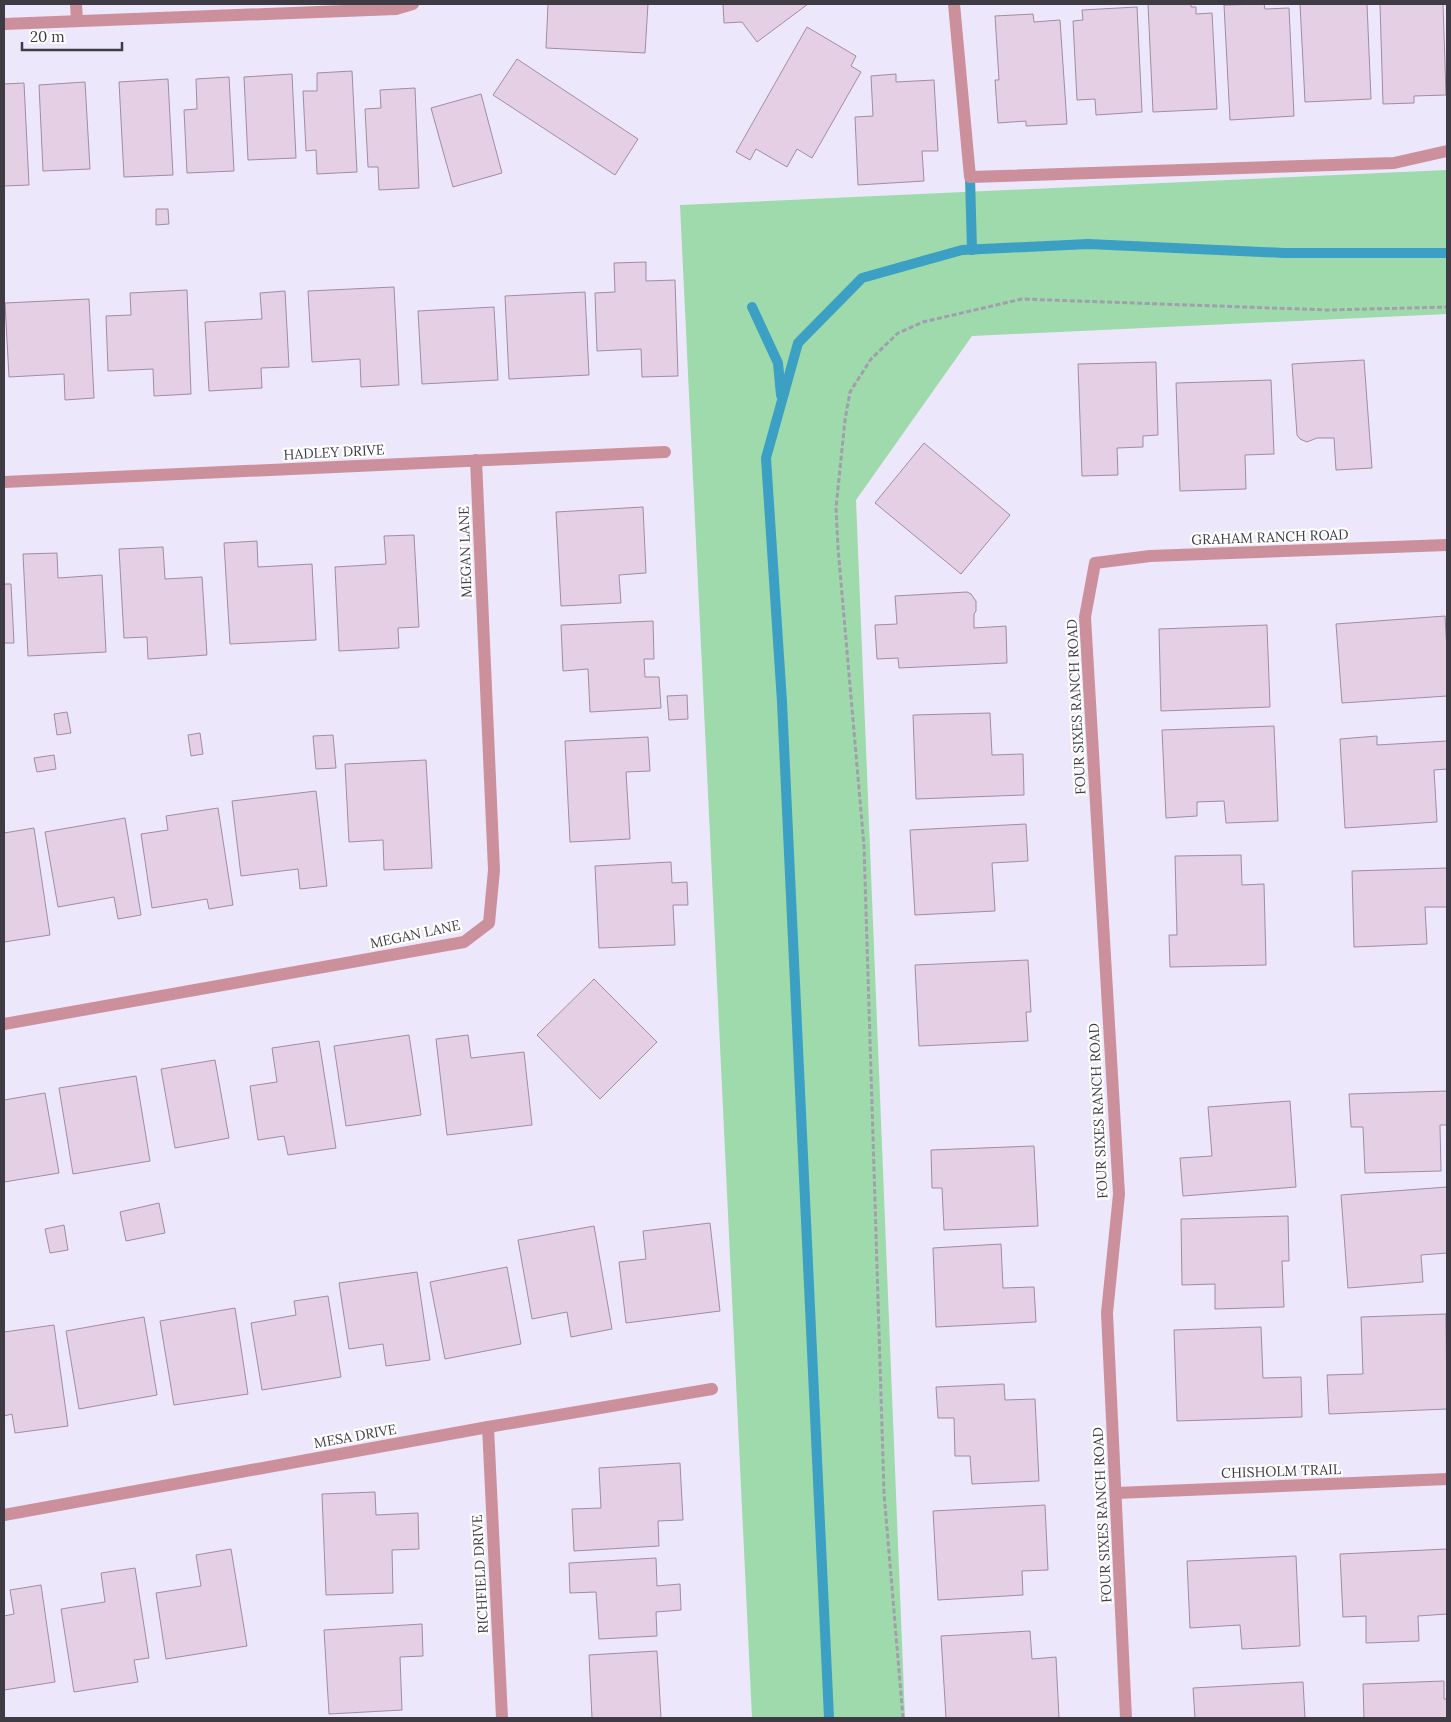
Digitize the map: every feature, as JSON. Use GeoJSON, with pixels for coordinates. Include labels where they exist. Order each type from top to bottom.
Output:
{"type":"FeatureCollection","features":[{"type":"Feature","properties":{"kind":"street"},"geometry":{"type":"LineString","coordinates":[[76,4],[77,20]]}},
{"type":"Feature","properties":{"kind":"street"},"geometry":{"type":"LineString","coordinates":[[4,24],[396,8],[413,4]]}},
{"type":"Feature","properties":{"kind":"street"},"geometry":{"type":"LineString","coordinates":[[954,4],[970,177],[1394,163],[1447,151]]}},
{"type":"Feature","properties":{"kind":"street","name":"HADLEY DRIVE"},"geometry":{"type":"LineString","coordinates":[[4,482],[665,452]]}},
{"type":"Feature","properties":{"kind":"street","name":"MEGAN LANE"},"geometry":{"type":"LineString","coordinates":[[4,1024],[464,942],[489,923],[494,870],[476,460]]}},
{"type":"Feature","properties":{"kind":"street","name":"GRAHAM RANCH ROAD"},"geometry":{"type":"LineString","coordinates":[[1095,563],[1150,556],[1447,545]]}},
{"type":"Feature","properties":{"kind":"street","name":"FOUR SIXES RANCH ROAD"},"geometry":{"type":"LineString","coordinates":[[1095,563],[1084,617],[1119,1194],[1106,1313],[1126,1718]]}},
{"type":"Feature","properties":{"kind":"street","name":"MESA DRIVE"},"geometry":{"type":"LineString","coordinates":[[4,1515],[712,1389]]}},
{"type":"Feature","properties":{"kind":"street","name":"RICHFIELD DRIVE"},"geometry":{"type":"LineString","coordinates":[[488,1428],[502,1718]]}},
{"type":"Feature","properties":{"kind":"street","name":"CHISHOLM TRAIL"},"geometry":{"type":"LineString","coordinates":[[1116,1493],[1447,1479]]}},
{"type":"Feature","properties":{"kind":"path"},"geometry":{"type":"LineString","coordinates":[[902,1718],[884,1493],[864,846],[836,508],[845,420],[850,392],[871,359],[898,332],[923,322],[1022,299],[1328,310],[1447,307]]}},
{"type":"Feature","properties":{"kind":"green space"},"geometry":{"type":"Polygon","coordinates":[[[1447,170],[1447,314],[972,336],[856,500],[905,1718],[752,1718],[680,205],[1447,170]]]}},
{"type":"Feature","properties":{"kind":"building"},"geometry":{"type":"Polygon","coordinates":[[[548,4],[648,4],[645,53],[546,48],[548,4]]]}},
{"type":"Feature","properties":{"kind":"building"},"geometry":{"type":"Polygon","coordinates":[[[723,4],[808,4],[757,42],[742,22],[724,23],[723,4]]]}},
{"type":"Feature","properties":{"kind":"building"},"geometry":{"type":"Polygon","coordinates":[[[1148,4],[1191,4],[1191,7],[1196,7],[1196,14],[1212,13],[1217,109],[1153,112],[1148,4]]]}},
{"type":"Feature","properties":{"kind":"building"},"geometry":{"type":"Polygon","coordinates":[[[1264,4],[1265,9],[1289,8],[1294,116],[1230,120],[1224,5],[1264,4]]]}},
{"type":"Feature","properties":{"kind":"building"},"geometry":{"type":"Polygon","coordinates":[[[1300,4],[1367,4],[1371,99],[1305,102],[1300,4]]]}},
{"type":"Feature","properties":{"kind":"building"},"geometry":{"type":"Polygon","coordinates":[[[1380,4],[1443,4],[1446,95],[1414,96],[1414,103],[1383,104],[1380,4]]]}},
{"type":"Feature","properties":{"kind":"building"},"geometry":{"type":"Polygon","coordinates":[[[1137,7],[1142,112],[1096,115],[1095,99],[1077,100],[1073,21],[1083,20],[1082,10],[1137,7]]]}},
{"type":"Feature","properties":{"kind":"building"},"geometry":{"type":"Polygon","coordinates":[[[1033,14],[1034,22],[1060,20],[1067,124],[1026,126],[1026,121],[998,123],[995,80],[999,80],[995,16],[1033,14]]]}},
{"type":"Feature","properties":{"kind":"building"},"geometry":{"type":"Polygon","coordinates":[[[807,27],[856,56],[851,66],[861,72],[812,158],[797,149],[787,167],[756,149],[750,160],[736,152],[807,27]]]}},
{"type":"Feature","properties":{"kind":"building"},"geometry":{"type":"Polygon","coordinates":[[[517,59],[638,139],[615,175],[493,95],[517,59]]]}},
{"type":"Feature","properties":{"kind":"building"},"geometry":{"type":"Polygon","coordinates":[[[352,71],[357,172],[317,174],[316,150],[306,151],[303,91],[317,91],[317,73],[352,71]]]}},
{"type":"Feature","properties":{"kind":"building"},"geometry":{"type":"Polygon","coordinates":[[[292,74],[296,158],[248,160],[244,77],[292,74]]]}},
{"type":"Feature","properties":{"kind":"building"},"geometry":{"type":"Polygon","coordinates":[[[896,74],[896,82],[934,80],[938,151],[922,151],[924,181],[858,185],[855,117],[873,116],[871,76],[896,74]]]}},
{"type":"Feature","properties":{"kind":"building"},"geometry":{"type":"Polygon","coordinates":[[[229,77],[234,171],[187,173],[184,110],[197,109],[196,79],[229,77]]]}},
{"type":"Feature","properties":{"kind":"building"},"geometry":{"type":"Polygon","coordinates":[[[168,79],[173,175],[124,177],[119,82],[168,79]]]}},
{"type":"Feature","properties":{"kind":"building"},"geometry":{"type":"Polygon","coordinates":[[[85,82],[90,169],[43,171],[39,85],[85,82]]]}},
{"type":"Feature","properties":{"kind":"building"},"geometry":{"type":"Polygon","coordinates":[[[24,83],[29,185],[4,186],[4,84],[24,83]]]}},
{"type":"Feature","properties":{"kind":"building"},"geometry":{"type":"Polygon","coordinates":[[[415,88],[419,188],[379,190],[378,167],[368,167],[365,109],[381,108],[380,90],[415,88]]]}},
{"type":"Feature","properties":{"kind":"building"},"geometry":{"type":"Polygon","coordinates":[[[481,94],[502,173],[453,187],[431,108],[481,94]]]}},
{"type":"Feature","properties":{"kind":"building"},"geometry":{"type":"Polygon","coordinates":[[[156,209],[168,209],[169,224],[156,225],[156,209]]]}},
{"type":"Feature","properties":{"kind":"building"},"geometry":{"type":"Polygon","coordinates":[[[646,262],[646,281],[675,280],[678,376],[642,377],[641,349],[597,351],[595,293],[615,292],[614,263],[646,262]]]}},
{"type":"Feature","properties":{"kind":"building"},"geometry":{"type":"Polygon","coordinates":[[[394,287],[399,385],[361,387],[360,359],[312,362],[308,291],[394,287]]]}},
{"type":"Feature","properties":{"kind":"building"},"geometry":{"type":"Polygon","coordinates":[[[187,290],[191,394],[154,396],[153,369],[108,371],[106,316],[131,315],[130,293],[187,290]]]}},
{"type":"Feature","properties":{"kind":"building"},"geometry":{"type":"Polygon","coordinates":[[[285,291],[289,367],[261,368],[262,388],[209,391],[205,322],[262,319],[260,293],[285,291]]]}},
{"type":"Feature","properties":{"kind":"building"},"geometry":{"type":"Polygon","coordinates":[[[585,292],[589,375],[509,379],[505,296],[585,292]]]}},
{"type":"Feature","properties":{"kind":"building"},"geometry":{"type":"Polygon","coordinates":[[[89,299],[94,398],[65,400],[64,374],[9,377],[5,303],[89,299]]]}},
{"type":"Feature","properties":{"kind":"building"},"geometry":{"type":"Polygon","coordinates":[[[494,307],[498,380],[422,384],[418,311],[494,307]]]}},
{"type":"Feature","properties":{"kind":"building"},"geometry":{"type":"Polygon","coordinates":[[[1364,360],[1372,468],[1336,470],[1334,438],[1317,438],[1307,442],[1300,439],[1297,435],[1292,364],[1364,360]]]}},
{"type":"Feature","properties":{"kind":"building"},"geometry":{"type":"Polygon","coordinates":[[[1156,362],[1158,435],[1143,436],[1143,447],[1117,448],[1118,475],[1082,476],[1078,364],[1156,362]]]}},
{"type":"Feature","properties":{"kind":"building"},"geometry":{"type":"Polygon","coordinates":[[[1271,380],[1274,454],[1245,455],[1246,489],[1180,491],[1176,383],[1271,380]]]}},
{"type":"Feature","properties":{"kind":"building"},"geometry":{"type":"Polygon","coordinates":[[[924,443],[1010,515],[961,574],[875,503],[924,443]]]}},
{"type":"Feature","properties":{"kind":"building"},"geometry":{"type":"Polygon","coordinates":[[[643,507],[646,573],[619,575],[621,603],[561,606],[556,512],[643,507]]]}},
{"type":"Feature","properties":{"kind":"building"},"geometry":{"type":"Polygon","coordinates":[[[414,535],[419,627],[398,628],[399,648],[339,651],[335,567],[386,564],[384,536],[414,535]]]}},
{"type":"Feature","properties":{"kind":"building"},"geometry":{"type":"Polygon","coordinates":[[[257,541],[258,567],[312,564],[316,640],[230,644],[224,543],[257,541]]]}},
{"type":"Feature","properties":{"kind":"building"},"geometry":{"type":"Polygon","coordinates":[[[163,547],[165,579],[202,577],[207,655],[148,659],[147,637],[124,638],[119,549],[163,547]]]}},
{"type":"Feature","properties":{"kind":"building"},"geometry":{"type":"Polygon","coordinates":[[[57,553],[58,578],[102,575],[106,652],[28,656],[23,554],[57,553]]]}},
{"type":"Feature","properties":{"kind":"building"},"geometry":{"type":"Polygon","coordinates":[[[4,584],[11,584],[14,643],[4,643],[4,584]]]}},
{"type":"Feature","properties":{"kind":"building"},"geometry":{"type":"Polygon","coordinates":[[[967,592],[976,601],[974,628],[1006,626],[1007,663],[899,668],[898,658],[877,659],[875,625],[897,624],[895,596],[967,592]]]}},
{"type":"Feature","properties":{"kind":"building"},"geometry":{"type":"Polygon","coordinates":[[[1445,616],[1447,696],[1342,703],[1336,624],[1445,616]]]}},
{"type":"Feature","properties":{"kind":"building"},"geometry":{"type":"Polygon","coordinates":[[[653,621],[654,659],[644,659],[645,677],[659,677],[661,708],[590,712],[588,669],[563,671],[561,625],[653,621]]]}},
{"type":"Feature","properties":{"kind":"building"},"geometry":{"type":"Polygon","coordinates":[[[1267,625],[1270,707],[1161,711],[1159,629],[1267,625]]]}},
{"type":"Feature","properties":{"kind":"building"},"geometry":{"type":"Polygon","coordinates":[[[687,695],[688,719],[669,720],[667,696],[687,695]]]}},
{"type":"Feature","properties":{"kind":"building"},"geometry":{"type":"Polygon","coordinates":[[[67,712],[71,733],[57,735],[54,714],[67,712]]]}},
{"type":"Feature","properties":{"kind":"building"},"geometry":{"type":"Polygon","coordinates":[[[990,713],[992,755],[1023,754],[1024,795],[916,799],[913,715],[990,713]]]}},
{"type":"Feature","properties":{"kind":"building"},"geometry":{"type":"Polygon","coordinates":[[[1274,726],[1278,821],[1226,823],[1224,801],[1197,802],[1197,816],[1166,818],[1162,730],[1274,726]]]}},
{"type":"Feature","properties":{"kind":"building"},"geometry":{"type":"Polygon","coordinates":[[[200,733],[203,754],[191,756],[188,735],[200,733]]]}},
{"type":"Feature","properties":{"kind":"building"},"geometry":{"type":"Polygon","coordinates":[[[333,735],[336,768],[316,769],[313,736],[333,735]]]}},
{"type":"Feature","properties":{"kind":"building"},"geometry":{"type":"Polygon","coordinates":[[[1377,736],[1377,745],[1447,741],[1447,769],[1434,770],[1437,822],[1345,828],[1340,739],[1377,736]]]}},
{"type":"Feature","properties":{"kind":"building"},"geometry":{"type":"Polygon","coordinates":[[[648,737],[650,771],[626,772],[630,839],[570,842],[565,741],[648,737]]]}},
{"type":"Feature","properties":{"kind":"building"},"geometry":{"type":"Polygon","coordinates":[[[54,755],[56,769],[37,772],[34,758],[54,755]]]}},
{"type":"Feature","properties":{"kind":"building"},"geometry":{"type":"Polygon","coordinates":[[[426,760],[432,868],[384,870],[383,840],[349,842],[345,764],[426,760]]]}},
{"type":"Feature","properties":{"kind":"building"},"geometry":{"type":"Polygon","coordinates":[[[316,791],[327,886],[300,889],[298,869],[241,876],[232,801],[316,791]]]}},
{"type":"Feature","properties":{"kind":"building"},"geometry":{"type":"Polygon","coordinates":[[[218,808],[233,905],[209,909],[207,899],[152,908],[141,834],[168,830],[166,816],[218,808]]]}},
{"type":"Feature","properties":{"kind":"building"},"geometry":{"type":"Polygon","coordinates":[[[125,818],[141,915],[118,919],[114,897],[58,907],[45,832],[125,818]]]}},
{"type":"Feature","properties":{"kind":"building"},"geometry":{"type":"Polygon","coordinates":[[[1026,824],[1028,861],[992,863],[995,911],[915,915],[910,830],[1026,824]]]}},
{"type":"Feature","properties":{"kind":"building"},"geometry":{"type":"Polygon","coordinates":[[[34,828],[50,935],[4,942],[4,833],[34,828]]]}},
{"type":"Feature","properties":{"kind":"building"},"geometry":{"type":"Polygon","coordinates":[[[1241,855],[1242,885],[1264,884],[1266,965],[1170,967],[1169,935],[1177,935],[1175,856],[1241,855]]]}},
{"type":"Feature","properties":{"kind":"building"},"geometry":{"type":"Polygon","coordinates":[[[671,862],[672,883],[687,882],[688,905],[673,905],[675,945],[599,948],[595,866],[671,862]]]}},
{"type":"Feature","properties":{"kind":"building"},"geometry":{"type":"Polygon","coordinates":[[[1447,868],[1447,907],[1425,907],[1427,944],[1354,947],[1352,871],[1447,868]]]}},
{"type":"Feature","properties":{"kind":"building"},"geometry":{"type":"Polygon","coordinates":[[[1028,960],[1031,1012],[1026,1012],[1028,1041],[919,1046],[915,965],[1028,960]]]}},
{"type":"Feature","properties":{"kind":"building"},"geometry":{"type":"Polygon","coordinates":[[[594,979],[657,1042],[600,1099],[537,1035],[594,979]]]}},
{"type":"Feature","properties":{"kind":"building"},"geometry":{"type":"Polygon","coordinates":[[[409,1035],[421,1115],[346,1126],[334,1046],[409,1035]]]}},
{"type":"Feature","properties":{"kind":"building"},"geometry":{"type":"Polygon","coordinates":[[[468,1035],[471,1058],[524,1052],[532,1125],[447,1135],[436,1039],[468,1035]]]}},
{"type":"Feature","properties":{"kind":"building"},"geometry":{"type":"Polygon","coordinates":[[[319,1041],[336,1148],[288,1155],[284,1136],[258,1140],[250,1086],[277,1082],[272,1048],[319,1041]]]}},
{"type":"Feature","properties":{"kind":"building"},"geometry":{"type":"Polygon","coordinates":[[[215,1060],[229,1138],[175,1148],[161,1069],[215,1060]]]}},
{"type":"Feature","properties":{"kind":"building"},"geometry":{"type":"Polygon","coordinates":[[[136,1076],[150,1161],[73,1174],[59,1088],[136,1076]]]}},
{"type":"Feature","properties":{"kind":"building"},"geometry":{"type":"Polygon","coordinates":[[[1447,1091],[1447,1125],[1440,1125],[1441,1171],[1365,1173],[1363,1127],[1351,1127],[1349,1094],[1447,1091]]]}},
{"type":"Feature","properties":{"kind":"building"},"geometry":{"type":"Polygon","coordinates":[[[45,1093],[59,1173],[4,1182],[4,1100],[45,1093]]]}},
{"type":"Feature","properties":{"kind":"building"},"geometry":{"type":"Polygon","coordinates":[[[1290,1101],[1296,1187],[1183,1196],[1180,1158],[1212,1156],[1208,1107],[1290,1101]]]}},
{"type":"Feature","properties":{"kind":"building"},"geometry":{"type":"Polygon","coordinates":[[[1034,1146],[1038,1226],[944,1230],[942,1188],[932,1188],[931,1150],[1034,1146]]]}},
{"type":"Feature","properties":{"kind":"building"},"geometry":{"type":"Polygon","coordinates":[[[1447,1187],[1447,1253],[1421,1255],[1423,1282],[1348,1288],[1341,1195],[1447,1187]]]}},
{"type":"Feature","properties":{"kind":"building"},"geometry":{"type":"Polygon","coordinates":[[[159,1203],[165,1233],[126,1241],[120,1212],[159,1203]]]}},
{"type":"Feature","properties":{"kind":"building"},"geometry":{"type":"Polygon","coordinates":[[[1288,1216],[1289,1261],[1282,1261],[1284,1307],[1215,1309],[1215,1284],[1182,1285],[1181,1219],[1288,1216]]]}},
{"type":"Feature","properties":{"kind":"building"},"geometry":{"type":"Polygon","coordinates":[[[710,1223],[720,1311],[626,1323],[619,1262],[646,1259],[643,1231],[710,1223]]]}},
{"type":"Feature","properties":{"kind":"building"},"geometry":{"type":"Polygon","coordinates":[[[64,1225],[68,1250],[50,1253],[45,1229],[64,1225]]]}},
{"type":"Feature","properties":{"kind":"building"},"geometry":{"type":"Polygon","coordinates":[[[594,1226],[612,1329],[571,1337],[567,1312],[532,1319],[518,1240],[594,1226]]]}},
{"type":"Feature","properties":{"kind":"building"},"geometry":{"type":"Polygon","coordinates":[[[1001,1244],[1003,1288],[1034,1287],[1036,1322],[936,1327],[933,1248],[1001,1244]]]}},
{"type":"Feature","properties":{"kind":"building"},"geometry":{"type":"Polygon","coordinates":[[[507,1267],[521,1344],[445,1359],[430,1282],[507,1267]]]}},
{"type":"Feature","properties":{"kind":"building"},"geometry":{"type":"Polygon","coordinates":[[[417,1272],[430,1360],[386,1366],[383,1344],[349,1349],[339,1283],[417,1272]]]}},
{"type":"Feature","properties":{"kind":"building"},"geometry":{"type":"Polygon","coordinates":[[[328,1296],[341,1377],[262,1390],[251,1323],[296,1315],[294,1301],[328,1296]]]}},
{"type":"Feature","properties":{"kind":"building"},"geometry":{"type":"Polygon","coordinates":[[[235,1308],[248,1394],[174,1405],[160,1321],[235,1308]]]}},
{"type":"Feature","properties":{"kind":"building"},"geometry":{"type":"Polygon","coordinates":[[[1446,1314],[1447,1409],[1329,1414],[1327,1375],[1363,1374],[1361,1317],[1446,1314]]]}},
{"type":"Feature","properties":{"kind":"building"},"geometry":{"type":"Polygon","coordinates":[[[144,1317],[157,1395],[79,1409],[66,1331],[144,1317]]]}},
{"type":"Feature","properties":{"kind":"building"},"geometry":{"type":"Polygon","coordinates":[[[54,1325],[68,1426],[15,1433],[12,1414],[4,1416],[4,1332],[54,1325]]]}},
{"type":"Feature","properties":{"kind":"building"},"geometry":{"type":"Polygon","coordinates":[[[1261,1327],[1263,1378],[1301,1377],[1302,1417],[1177,1421],[1174,1330],[1261,1327]]]}},
{"type":"Feature","properties":{"kind":"building"},"geometry":{"type":"Polygon","coordinates":[[[1004,1384],[1005,1400],[1035,1399],[1039,1481],[972,1484],[970,1456],[955,1456],[954,1418],[938,1418],[936,1387],[1004,1384]]]}},
{"type":"Feature","properties":{"kind":"building"},"geometry":{"type":"Polygon","coordinates":[[[680,1463],[683,1520],[658,1521],[659,1546],[574,1551],[572,1509],[601,1508],[599,1468],[680,1463]]]}},
{"type":"Feature","properties":{"kind":"building"},"geometry":{"type":"Polygon","coordinates":[[[375,1492],[376,1515],[418,1513],[419,1549],[392,1550],[393,1593],[326,1595],[322,1494],[375,1492]]]}},
{"type":"Feature","properties":{"kind":"building"},"geometry":{"type":"Polygon","coordinates":[[[1045,1505],[1048,1570],[1022,1571],[1023,1595],[938,1600],[933,1511],[1045,1505]]]}},
{"type":"Feature","properties":{"kind":"building"},"geometry":{"type":"Polygon","coordinates":[[[231,1549],[247,1646],[166,1659],[156,1593],[201,1586],[196,1555],[231,1549]]]}},
{"type":"Feature","properties":{"kind":"building"},"geometry":{"type":"Polygon","coordinates":[[[1447,1549],[1447,1614],[1418,1616],[1419,1641],[1366,1643],[1366,1616],[1343,1617],[1340,1554],[1447,1549]]]}},
{"type":"Feature","properties":{"kind":"building"},"geometry":{"type":"Polygon","coordinates":[[[1296,1556],[1300,1646],[1242,1649],[1240,1625],[1190,1628],[1187,1561],[1296,1556]]]}},
{"type":"Feature","properties":{"kind":"building"},"geometry":{"type":"Polygon","coordinates":[[[656,1558],[657,1586],[680,1584],[681,1610],[656,1612],[657,1636],[599,1639],[596,1592],[570,1593],[569,1563],[656,1558]]]}},
{"type":"Feature","properties":{"kind":"building"},"geometry":{"type":"Polygon","coordinates":[[[135,1568],[149,1658],[134,1660],[138,1682],[74,1692],[61,1609],[105,1602],[101,1573],[135,1568]]]}},
{"type":"Feature","properties":{"kind":"building"},"geometry":{"type":"Polygon","coordinates":[[[41,1585],[55,1682],[4,1690],[4,1616],[14,1614],[10,1590],[41,1585]]]}},
{"type":"Feature","properties":{"kind":"building"},"geometry":{"type":"Polygon","coordinates":[[[422,1624],[423,1656],[400,1657],[402,1710],[329,1714],[324,1630],[422,1624]]]}},
{"type":"Feature","properties":{"kind":"building"},"geometry":{"type":"Polygon","coordinates":[[[1030,1631],[1032,1659],[1056,1657],[1059,1718],[946,1718],[941,1636],[1030,1631]]]}},
{"type":"Feature","properties":{"kind":"building"},"geometry":{"type":"Polygon","coordinates":[[[657,1651],[661,1718],[592,1718],[589,1655],[657,1651]]]}},
{"type":"Feature","properties":{"kind":"building"},"geometry":{"type":"Polygon","coordinates":[[[1444,1681],[1444,1699],[1447,1699],[1447,1718],[1364,1718],[1363,1684],[1444,1681]]]}},
{"type":"Feature","properties":{"kind":"building"},"geometry":{"type":"Polygon","coordinates":[[[1303,1682],[1305,1718],[1195,1718],[1193,1688],[1303,1682]]]}},
{"type":"Feature","properties":{"kind":"waterway"},"geometry":{"type":"LineString","coordinates":[[970,177],[972,250]]}},
{"type":"Feature","properties":{"kind":"waterway"},"geometry":{"type":"LineString","coordinates":[[829,1718],[782,702],[766,458],[798,343],[862,278],[962,250],[1088,244],[1284,253],[1447,253]]}},
{"type":"Feature","properties":{"kind":"waterway"},"geometry":{"type":"LineString","coordinates":[[752,307],[778,363],[781,395]]}}]}
